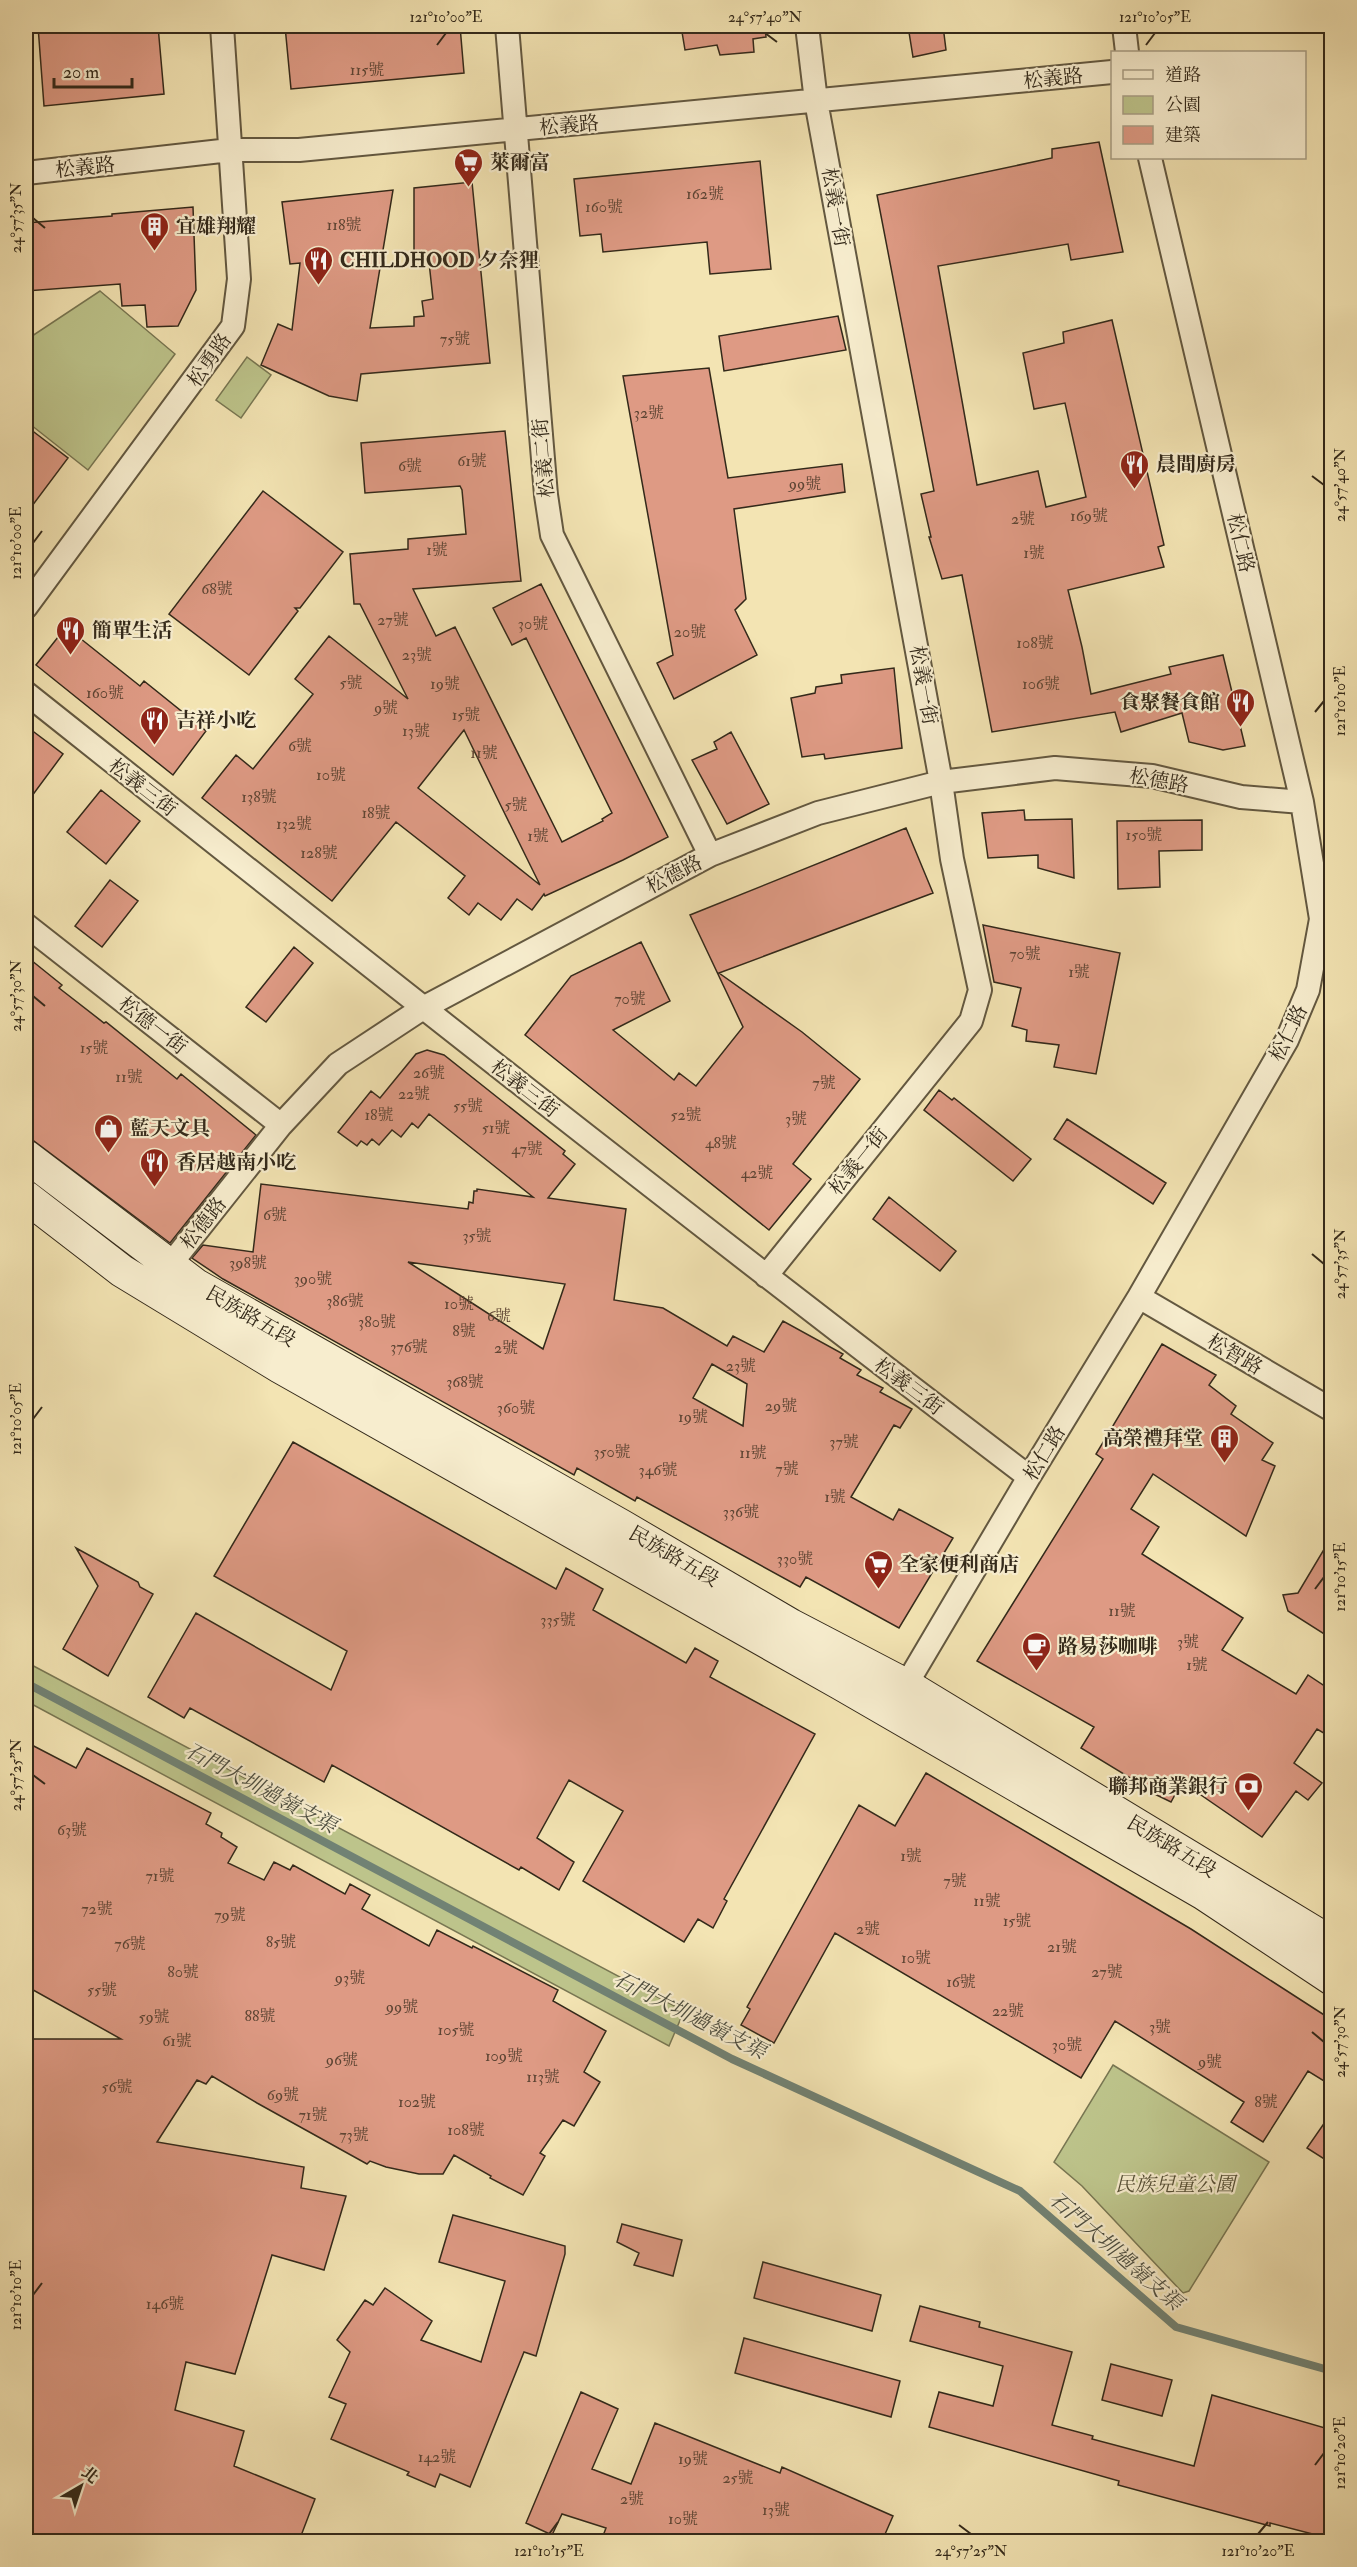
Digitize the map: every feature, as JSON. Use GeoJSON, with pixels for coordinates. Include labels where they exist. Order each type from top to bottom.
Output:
{"type":"FeatureCollection","features":[{"type":"Feature","properties":{"kind":"main road","name":"民族路五段"},"geometry":{"type":"LineString","coordinates":[[26,1156],[169,1266],[206,1290],[602,1514],[791,1625],[906,1685],[1332,1943]]}},
{"type":"Feature","properties":{"kind":"main road","name":"民族路五段"},"geometry":{"type":"LineString","coordinates":[[26,1197],[122,1271],[280,1367],[841,1684],[1204,1894],[1332,1979]]}},
{"type":"Feature","properties":{"kind":"street","name":"松勇路"},"geometry":{"type":"LineString","coordinates":[[26,607],[233,327],[239,279],[222,26]]}},
{"type":"Feature","properties":{"kind":"street","name":"松義二街"},"geometry":{"type":"LineString","coordinates":[[507,26],[545,483],[552,535],[710,855]]}},
{"type":"Feature","properties":{"kind":"street","name":"松義一街"},"geometry":{"type":"LineString","coordinates":[[766,1276],[971,1021],[980,990],[952,859],[941,782],[816,101],[807,26]]}},
{"type":"Feature","properties":{"kind":"street"},"geometry":{"type":"LineString","coordinates":[[1124,26],[1127,51]]}},
{"type":"Feature","properties":{"kind":"street","name":"松義路"},"geometry":{"type":"LineString","coordinates":[[26,173],[230,150],[299,150],[1111,72]]}},
{"type":"Feature","properties":{"kind":"street","name":"松仁路"},"geometry":{"type":"LineString","coordinates":[[906,1685],[1139,1297],[1287,1040],[1308,990],[1321,919],[1302,802],[1150,159]]}},
{"type":"Feature","properties":{"kind":"street","name":"松義三街"},"geometry":{"type":"LineString","coordinates":[[26,693],[423,1008],[766,1276],[1029,1477]]}},
{"type":"Feature","properties":{"kind":"street","name":"松德路"},"geometry":{"type":"LineString","coordinates":[[169,1266],[281,1125],[338,1064],[423,1008],[710,855],[818,813],[941,782],[1055,768],[1152,776],[1241,797],[1302,802]]}},
{"type":"Feature","properties":{"kind":"street","name":"松德一街"},"geometry":{"type":"LineString","coordinates":[[26,925],[281,1125]]}},
{"type":"Feature","properties":{"kind":"street","name":"松智路"},"geometry":{"type":"LineString","coordinates":[[1139,1297],[1332,1410]]}},
{"type":"Feature","properties":{"kind":"green space"},"geometry":{"type":"Polygon","coordinates":[[[100,291],[175,354],[88,470],[26,421],[26,340],[100,291]]]}},
{"type":"Feature","properties":{"kind":"green space"},"geometry":{"type":"Polygon","coordinates":[[[247,357],[271,375],[241,418],[216,400],[247,357]]]}},
{"type":"Feature","properties":{"kind":"green space"},"geometry":{"type":"Polygon","coordinates":[[[26,1662],[684,2011],[669,2046],[26,1701],[26,1662]]]}},
{"type":"Feature","properties":{"kind":"green space","name":"民族兒童公園"},"geometry":{"type":"Polygon","coordinates":[[[1113,2065],[1269,2162],[1189,2291],[1183,2293],[1082,2186],[1054,2162],[1113,2065]]]}},
{"type":"Feature","properties":{"kind":"building"},"geometry":{"type":"Polygon","coordinates":[[[38,26],[158,26],[164,94],[44,106],[38,26]]]}},
{"type":"Feature","properties":{"kind":"building"},"geometry":{"type":"Polygon","coordinates":[[[285,26],[460,26],[464,73],[291,89],[285,26]]]}},
{"type":"Feature","properties":{"kind":"building"},"geometry":{"type":"Polygon","coordinates":[[[681,26],[765,26],[766,37],[753,39],[754,52],[720,55],[717,45],[685,50],[681,26]]]}},
{"type":"Feature","properties":{"kind":"building"},"geometry":{"type":"Polygon","coordinates":[[[908,26],[943,26],[946,50],[913,57],[908,26]]]}},
{"type":"Feature","properties":{"kind":"building"},"geometry":{"type":"Polygon","coordinates":[[[1099,142],[1123,252],[1071,260],[1068,244],[938,266],[977,485],[1038,471],[1046,507],[1086,497],[1065,403],[1034,409],[1023,353],[1064,343],[1063,332],[1112,320],[1164,545],[1158,547],[1164,567],[1068,590],[1091,694],[1171,674],[1169,667],[1223,655],[1245,746],[1223,750],[1189,742],[1182,713],[1121,732],[1115,712],[992,732],[962,575],[942,579],[929,537],[931,537],[921,494],[934,491],[877,195],[1052,158],[1052,149],[1099,142]]]}},
{"type":"Feature","properties":{"kind":"building"},"geometry":{"type":"Polygon","coordinates":[[[760,161],[771,269],[710,274],[707,242],[603,252],[601,234],[580,236],[574,179],[760,161]]]}},
{"type":"Feature","properties":{"kind":"building"},"geometry":{"type":"Polygon","coordinates":[[[472,182],[490,363],[361,374],[357,401],[329,396],[261,365],[278,324],[292,330],[300,263],[290,264],[282,202],[393,190],[370,328],[414,326],[414,317],[424,316],[422,301],[433,299],[428,253],[414,254],[414,188],[472,182]]]}},
{"type":"Feature","properties":{"kind":"building"},"geometry":{"type":"Polygon","coordinates":[[[193,207],[196,290],[178,326],[147,327],[145,305],[122,306],[120,284],[26,291],[26,223],[193,207]]]}},
{"type":"Feature","properties":{"kind":"building"},"geometry":{"type":"Polygon","coordinates":[[[838,316],[846,350],[724,371],[719,336],[838,316]]]}},
{"type":"Feature","properties":{"kind":"building"},"geometry":{"type":"Polygon","coordinates":[[[709,368],[728,478],[842,464],[845,492],[734,509],[746,599],[735,610],[757,655],[674,699],[657,663],[673,655],[623,376],[709,368]]]}},
{"type":"Feature","properties":{"kind":"building"},"geometry":{"type":"Polygon","coordinates":[[[26,426],[68,458],[26,514],[26,426]]]}},
{"type":"Feature","properties":{"kind":"building"},"geometry":{"type":"Polygon","coordinates":[[[505,431],[521,581],[413,589],[436,636],[455,627],[562,842],[603,821],[602,819],[612,813],[526,638],[512,645],[493,608],[541,584],[668,837],[545,896],[544,894],[532,910],[517,899],[501,920],[478,903],[469,915],[448,898],[465,876],[396,822],[332,901],[202,798],[236,755],[253,769],[313,694],[295,679],[329,636],[408,699],[360,604],[354,604],[350,554],[408,549],[408,539],[466,534],[462,490],[460,486],[365,493],[361,443],[505,431]],[[464,730],[418,788],[540,885],[464,730]]]}},
{"type":"Feature","properties":{"kind":"building"},"geometry":{"type":"Polygon","coordinates":[[[263,491],[343,552],[300,608],[295,608],[298,611],[249,675],[169,614],[263,491]]]}},
{"type":"Feature","properties":{"kind":"building"},"geometry":{"type":"Polygon","coordinates":[[[66,627],[140,686],[144,681],[206,731],[173,775],[36,665],[66,627]]]}},
{"type":"Feature","properties":{"kind":"building"},"geometry":{"type":"Polygon","coordinates":[[[894,668],[902,748],[825,759],[824,754],[802,757],[791,698],[815,693],[816,687],[842,683],[841,675],[894,668]]]}},
{"type":"Feature","properties":{"kind":"building"},"geometry":{"type":"Polygon","coordinates":[[[26,726],[63,754],[26,804],[26,726]]]}},
{"type":"Feature","properties":{"kind":"building"},"geometry":{"type":"Polygon","coordinates":[[[731,732],[769,804],[727,824],[692,760],[717,749],[714,742],[731,732]]]}},
{"type":"Feature","properties":{"kind":"building"},"geometry":{"type":"Polygon","coordinates":[[[101,790],[140,821],[106,864],[67,832],[101,790]]]}},
{"type":"Feature","properties":{"kind":"building"},"geometry":{"type":"Polygon","coordinates":[[[1024,810],[1025,820],[1072,819],[1074,878],[1038,868],[1038,855],[988,858],[982,813],[1024,810]]]}},
{"type":"Feature","properties":{"kind":"building"},"geometry":{"type":"Polygon","coordinates":[[[1202,820],[1202,850],[1159,851],[1160,887],[1118,889],[1117,821],[1202,820]]]}},
{"type":"Feature","properties":{"kind":"building"},"geometry":{"type":"Polygon","coordinates":[[[906,828],[933,893],[719,973],[802,1032],[860,1079],[793,1164],[811,1179],[769,1230],[525,1035],[571,976],[641,942],[670,1001],[613,1030],[674,1080],[679,1073],[696,1086],[743,1027],[690,915],[906,828]]]}},
{"type":"Feature","properties":{"kind":"building"},"geometry":{"type":"Polygon","coordinates":[[[110,880],[138,901],[102,947],[75,926],[110,880]]]}},
{"type":"Feature","properties":{"kind":"building"},"geometry":{"type":"Polygon","coordinates":[[[983,925],[1120,953],[1096,1074],[1054,1067],[1059,1045],[1026,1041],[1027,1030],[1012,1026],[1021,988],[994,982],[983,925]]]}},
{"type":"Feature","properties":{"kind":"building"},"geometry":{"type":"Polygon","coordinates":[[[294,947],[313,963],[266,1022],[246,1007],[294,947]]]}},
{"type":"Feature","properties":{"kind":"building"},"geometry":{"type":"Polygon","coordinates":[[[26,956],[62,985],[59,988],[177,1079],[181,1074],[256,1135],[170,1243],[26,1135],[26,956]]]}},
{"type":"Feature","properties":{"kind":"building"},"geometry":{"type":"Polygon","coordinates":[[[427,1050],[444,1055],[565,1151],[563,1154],[575,1164],[548,1198],[626,1209],[614,1300],[663,1308],[727,1346],[733,1336],[764,1352],[783,1321],[843,1354],[840,1358],[861,1370],[857,1375],[883,1388],[880,1392],[912,1409],[900,1428],[894,1425],[851,1497],[893,1520],[899,1509],[953,1538],[899,1628],[806,1577],[800,1587],[637,1497],[635,1501],[577,1468],[574,1475],[223,1279],[192,1258],[203,1245],[253,1252],[261,1184],[468,1209],[469,1202],[473,1203],[474,1191],[477,1189],[533,1197],[429,1114],[418,1128],[412,1123],[401,1137],[392,1130],[379,1145],[372,1139],[367,1145],[361,1141],[357,1146],[338,1132],[371,1091],[380,1098],[416,1054],[427,1050]],[[408,1262],[475,1305],[543,1349],[565,1284],[408,1262]],[[712,1364],[693,1398],[743,1426],[747,1384],[712,1364]]]}},
{"type":"Feature","properties":{"kind":"building"},"geometry":{"type":"Polygon","coordinates":[[[939,1090],[952,1100],[954,1098],[1031,1159],[1013,1181],[924,1110],[939,1090]]]}},
{"type":"Feature","properties":{"kind":"building"},"geometry":{"type":"Polygon","coordinates":[[[1067,1119],[1166,1183],[1153,1204],[1054,1139],[1067,1119]]]}},
{"type":"Feature","properties":{"kind":"building"},"geometry":{"type":"Polygon","coordinates":[[[889,1197],[956,1251],[940,1271],[873,1219],[889,1197]]]}},
{"type":"Feature","properties":{"kind":"building"},"geometry":{"type":"Polygon","coordinates":[[[1162,1344],[1216,1375],[1209,1385],[1236,1406],[1231,1414],[1273,1443],[1262,1460],[1275,1466],[1246,1536],[1153,1474],[1131,1509],[1159,1527],[1142,1554],[1243,1618],[1222,1650],[1296,1694],[1308,1675],[1332,1691],[1332,1738],[1317,1729],[1294,1763],[1322,1783],[1308,1800],[1296,1791],[1262,1837],[1182,1782],[1171,1802],[1136,1785],[1137,1782],[1081,1748],[1094,1727],[977,1661],[1103,1459],[1096,1454],[1162,1344]]]}},
{"type":"Feature","properties":{"kind":"building"},"geometry":{"type":"Polygon","coordinates":[[[293,1442],[556,1589],[566,1568],[603,1589],[593,1610],[686,1663],[695,1648],[718,1661],[710,1677],[815,1734],[724,1899],[727,1901],[713,1928],[698,1919],[684,1942],[583,1881],[623,1811],[569,1780],[537,1838],[574,1862],[559,1890],[521,1867],[519,1870],[332,1765],[324,1782],[190,1708],[184,1718],[148,1697],[196,1613],[331,1690],[347,1651],[214,1576],[293,1442]]]}},
{"type":"Feature","properties":{"kind":"building"},"geometry":{"type":"Polygon","coordinates":[[[1332,1536],[1332,1639],[1288,1611],[1283,1595],[1298,1593],[1332,1536]]]}},
{"type":"Feature","properties":{"kind":"building"},"geometry":{"type":"Polygon","coordinates":[[[76,1548],[138,1582],[140,1587],[153,1594],[108,1676],[63,1649],[98,1586],[76,1548]]]}},
{"type":"Feature","properties":{"kind":"building"},"geometry":{"type":"Polygon","coordinates":[[[26,1742],[76,1768],[87,1748],[211,1813],[206,1824],[222,1833],[221,1837],[237,1847],[228,1863],[264,1880],[274,1862],[290,1870],[293,1865],[345,1894],[350,1884],[370,1895],[362,1909],[429,1946],[437,1930],[472,1948],[473,1946],[558,1990],[553,2001],[606,2031],[584,2072],[600,2082],[574,2126],[563,2120],[540,2153],[545,2156],[523,2195],[490,2178],[491,2176],[454,2155],[443,2174],[419,2174],[370,2161],[367,2164],[212,2076],[206,2084],[197,2080],[157,2142],[304,2167],[301,2188],[346,2196],[324,2270],[272,2255],[235,2374],[186,2362],[175,2410],[244,2431],[234,2466],[315,2499],[299,2541],[26,2541],[26,2039],[121,2039],[26,1986],[26,1742]]]}},
{"type":"Feature","properties":{"kind":"building"},"geometry":{"type":"Polygon","coordinates":[[[926,1773],[1191,1929],[1332,2020],[1332,2086],[1308,2071],[1263,2142],[1231,2122],[1244,2102],[1115,2021],[1081,2078],[835,1933],[774,2043],[741,2025],[750,2009],[747,2007],[859,1805],[895,1826],[926,1773]]]}},
{"type":"Feature","properties":{"kind":"building"},"geometry":{"type":"Polygon","coordinates":[[[1332,2112],[1332,2164],[1307,2148],[1332,2112]]]}},
{"type":"Feature","properties":{"kind":"building"},"geometry":{"type":"Polygon","coordinates":[[[453,2215],[565,2246],[565,2254],[536,2356],[524,2352],[470,2487],[440,2474],[435,2487],[407,2475],[409,2472],[331,2439],[346,2404],[329,2397],[350,2352],[337,2340],[365,2300],[373,2305],[385,2288],[432,2321],[421,2340],[481,2362],[505,2281],[439,2262],[453,2215]]]}},
{"type":"Feature","properties":{"kind":"building"},"geometry":{"type":"Polygon","coordinates":[[[622,2224],[682,2240],[673,2276],[634,2265],[639,2253],[617,2242],[622,2224]]]}},
{"type":"Feature","properties":{"kind":"building"},"geometry":{"type":"Polygon","coordinates":[[[763,2262],[881,2295],[872,2331],[754,2298],[763,2262]]]}},
{"type":"Feature","properties":{"kind":"building"},"geometry":{"type":"Polygon","coordinates":[[[920,2306],[980,2322],[979,2327],[1072,2352],[1052,2425],[1093,2436],[1092,2439],[1194,2466],[1212,2395],[1332,2430],[1332,2539],[1270,2523],[1270,2526],[1118,2485],[1119,2481],[929,2427],[939,2392],[993,2406],[1003,2366],[910,2341],[920,2306]]]}},
{"type":"Feature","properties":{"kind":"building"},"geometry":{"type":"Polygon","coordinates":[[[744,2338],[900,2381],[891,2417],[735,2373],[744,2338]]]}},
{"type":"Feature","properties":{"kind":"building"},"geometry":{"type":"Polygon","coordinates":[[[1111,2364],[1172,2380],[1162,2416],[1102,2400],[1111,2364]]]}},
{"type":"Feature","properties":{"kind":"building"},"geometry":{"type":"Polygon","coordinates":[[[581,2392],[618,2409],[592,2469],[631,2484],[655,2423],[780,2473],[782,2467],[893,2516],[882,2541],[601,2541],[606,2528],[562,2514],[552,2535],[526,2523],[581,2392]]]}},
{"type":"Feature","properties":{"kind":"waterway","name":"石門大圳過嶺支渠"},"geometry":{"type":"LineString","coordinates":[[26,1683],[732,2059],[1020,2191],[1176,2327],[1332,2371]]}},
{"type":"Feature","properties":{"kind":"place","name":"萊爾富"},"geometry":{"type":"Point","coordinates":[469,188]}},
{"type":"Feature","properties":{"kind":"place","name":"宜雄翔耀"},"geometry":{"type":"Point","coordinates":[155,252]}},
{"type":"Feature","properties":{"kind":"place","name":"CHILDHOOD 夕奈狸"},"geometry":{"type":"Point","coordinates":[319,286]}},
{"type":"Feature","properties":{"kind":"place","name":"晨間廚房"},"geometry":{"type":"Point","coordinates":[1135,490]}},
{"type":"Feature","properties":{"kind":"place","name":"簡單生活"},"geometry":{"type":"Point","coordinates":[71,656]}},
{"type":"Feature","properties":{"kind":"place","name":"食聚餐食館"},"geometry":{"type":"Point","coordinates":[1241,728]}},
{"type":"Feature","properties":{"kind":"place","name":"吉祥小吃"},"geometry":{"type":"Point","coordinates":[155,746]}},
{"type":"Feature","properties":{"kind":"place","name":"藍天文具"},"geometry":{"type":"Point","coordinates":[109,1154]}},
{"type":"Feature","properties":{"kind":"place","name":"香居越南小吃"},"geometry":{"type":"Point","coordinates":[155,1188]}},
{"type":"Feature","properties":{"kind":"place","name":"高榮禮拜堂"},"geometry":{"type":"Point","coordinates":[1224,1464]}},
{"type":"Feature","properties":{"kind":"place","name":"全家便利商店"},"geometry":{"type":"Point","coordinates":[878,1590]}},
{"type":"Feature","properties":{"kind":"place","name":"路易莎咖啡"},"geometry":{"type":"Point","coordinates":[1037,1672]}},
{"type":"Feature","properties":{"kind":"place","name":"聯邦商業銀行"},"geometry":{"type":"Point","coordinates":[1249,1812]}}]}
